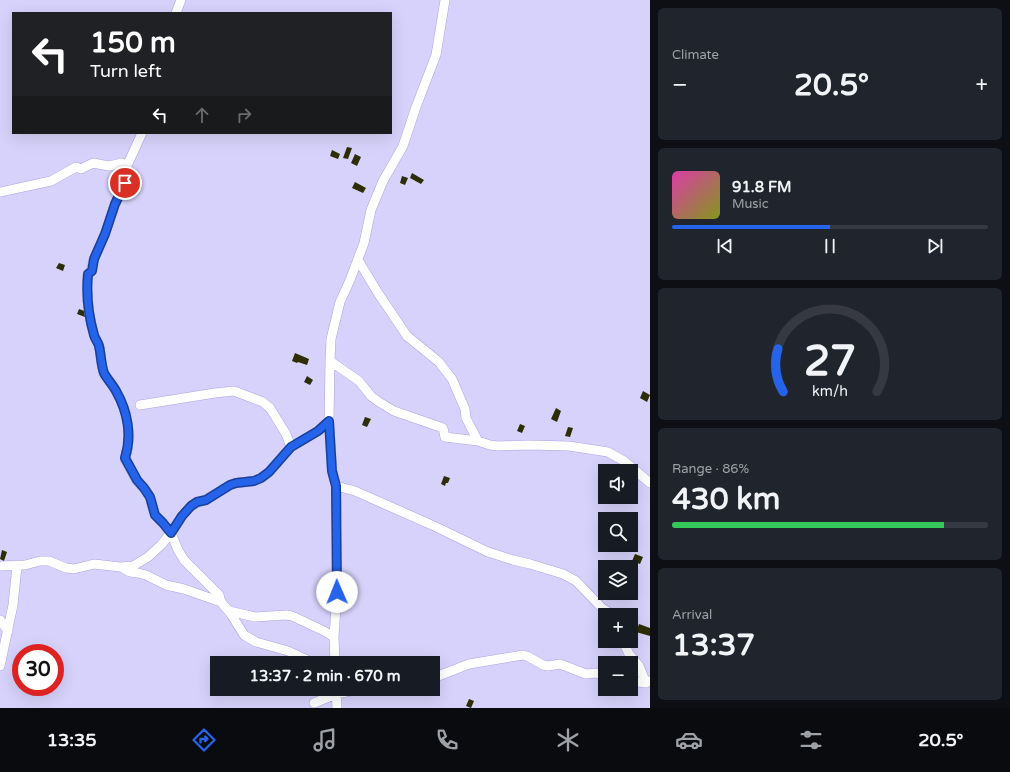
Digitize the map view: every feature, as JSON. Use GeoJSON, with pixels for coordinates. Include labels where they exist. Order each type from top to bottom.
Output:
{"type":"FeatureCollection","features":[{"type":"Feature","properties":{"kind":"street"},"geometry":{"type":"LineString","coordinates":[[176,12],[181,0]]}},
{"type":"Feature","properties":{"kind":"street"},"geometry":{"type":"LineString","coordinates":[[335,656],[334,637],[337,592],[336,486],[332,471],[329,421],[330,361],[335,321],[340,302],[364,243],[371,210],[383,181],[403,146],[436,55],[445,0]]}},
{"type":"Feature","properties":{"kind":"street"},"geometry":{"type":"LineString","coordinates":[[126,168],[142,134]]}},
{"type":"Feature","properties":{"kind":"street"},"geometry":{"type":"LineString","coordinates":[[0,192],[52,182],[76,168],[93,164],[109,166],[122,163],[126,168],[128,173],[125,183],[115,204],[105,234],[94,259],[92,271],[88,274],[87,289],[89,311],[95,337],[99,344],[104,373],[117,392],[126,416],[130,436],[125,458],[137,480],[150,497],[155,515],[171,533],[184,560],[219,595],[221,602],[229,611],[244,635],[256,642],[288,651],[299,656]]}},
{"type":"Feature","properties":{"kind":"street"},"geometry":{"type":"LineString","coordinates":[[358,260],[378,294],[407,336],[439,362],[452,379],[465,409],[466,418],[478,441]]}},
{"type":"Feature","properties":{"kind":"street"},"geometry":{"type":"LineString","coordinates":[[330,361],[359,381],[379,402],[394,411],[443,428],[446,437],[478,441],[498,446],[530,444],[569,446],[608,452],[624,461],[650,483]]}},
{"type":"Feature","properties":{"kind":"street"},"geometry":{"type":"LineString","coordinates":[[140,405],[234,391],[263,402],[270,408],[286,434],[291,447]]}},
{"type":"Feature","properties":{"kind":"street"},"geometry":{"type":"LineString","coordinates":[[0,566],[29,565],[40,561],[49,561],[66,568],[74,569],[94,564],[120,567],[132,566],[148,557],[171,533],[182,516],[191,506],[197,502],[206,500],[230,485],[254,481],[261,478],[269,472],[291,447],[318,431],[329,421]]}},
{"type":"Feature","properties":{"kind":"street"},"geometry":{"type":"LineString","coordinates":[[336,486],[355,491],[488,552],[563,574],[576,581],[602,608]]}},
{"type":"Feature","properties":{"kind":"street"},"geometry":{"type":"LineString","coordinates":[[0,666],[16,589],[17,566]]}},
{"type":"Feature","properties":{"kind":"street"},"geometry":{"type":"LineString","coordinates":[[120,567],[130,572],[146,575],[166,585],[184,589],[221,602]]}},
{"type":"Feature","properties":{"kind":"street"},"geometry":{"type":"LineString","coordinates":[[229,611],[255,617],[292,616],[334,637]]}},
{"type":"Feature","properties":{"kind":"street"},"geometry":{"type":"LineString","coordinates":[[0,620],[8,631]]}},
{"type":"Feature","properties":{"kind":"street"},"geometry":{"type":"LineString","coordinates":[[626,648],[648,681]]}},
{"type":"Feature","properties":{"kind":"street"},"geometry":{"type":"LineString","coordinates":[[440,675],[469,664],[523,656],[527,656],[543,665],[548,666],[560,664],[586,674],[598,674]]}},
{"type":"Feature","properties":{"kind":"street"},"geometry":{"type":"LineString","coordinates":[[314,702],[326,696]]}},
{"type":"Feature","properties":{"kind":"street"},"geometry":{"type":"LineString","coordinates":[[336,696],[337,708]]}},
{"type":"Feature","properties":{"kind":"building"},"geometry":{"type":"Polygon","coordinates":[[[347,147],[352,148],[348,159],[343,158],[347,147]]]}},
{"type":"Feature","properties":{"kind":"building"},"geometry":{"type":"Polygon","coordinates":[[[332,150],[340,154],[338,159],[330,156],[332,150]]]}},
{"type":"Feature","properties":{"kind":"building"},"geometry":{"type":"Polygon","coordinates":[[[355,154],[361,157],[357,166],[351,163],[355,154]]]}},
{"type":"Feature","properties":{"kind":"building"},"geometry":{"type":"Polygon","coordinates":[[[412,173],[424,180],[421,184],[410,178],[412,173]]]}},
{"type":"Feature","properties":{"kind":"building"},"geometry":{"type":"Polygon","coordinates":[[[402,176],[408,178],[405,185],[400,183],[402,176]]]}},
{"type":"Feature","properties":{"kind":"building"},"geometry":{"type":"Polygon","coordinates":[[[355,182],[366,188],[363,193],[352,188],[355,182]]]}},
{"type":"Feature","properties":{"kind":"building"},"geometry":{"type":"Polygon","coordinates":[[[59,263],[65,265],[63,271],[56,268],[59,263]]]}},
{"type":"Feature","properties":{"kind":"building"},"geometry":{"type":"Polygon","coordinates":[[[79,309],[87,312],[85,317],[77,314],[79,309]]]}},
{"type":"Feature","properties":{"kind":"building"},"geometry":{"type":"Polygon","coordinates":[[[295,353],[309,359],[307,365],[292,361],[295,353]]]}},
{"type":"Feature","properties":{"kind":"building"},"geometry":{"type":"Polygon","coordinates":[[[307,376],[313,380],[310,385],[304,382],[307,376]]]}},
{"type":"Feature","properties":{"kind":"building"},"geometry":{"type":"Polygon","coordinates":[[[643,391],[650,395],[647,402],[640,398],[643,391]]]}},
{"type":"Feature","properties":{"kind":"building"},"geometry":{"type":"Polygon","coordinates":[[[556,408],[561,411],[557,422],[551,419],[556,408]]]}},
{"type":"Feature","properties":{"kind":"building"},"geometry":{"type":"Polygon","coordinates":[[[365,417],[371,419],[367,427],[362,425],[365,417]]]}},
{"type":"Feature","properties":{"kind":"building"},"geometry":{"type":"Polygon","coordinates":[[[520,424],[525,426],[522,433],[517,431],[520,424]]]}},
{"type":"Feature","properties":{"kind":"building"},"geometry":{"type":"Polygon","coordinates":[[[568,427],[573,428],[570,437],[565,436],[568,427]]]}},
{"type":"Feature","properties":{"kind":"building"},"geometry":{"type":"Polygon","coordinates":[[[444,476],[450,478],[445,486],[441,484],[444,476]]]}},
{"type":"Feature","properties":{"kind":"building"},"geometry":{"type":"Polygon","coordinates":[[[2,550],[7,552],[4,561],[0,559],[2,550]]]}},
{"type":"Feature","properties":{"kind":"building"},"geometry":{"type":"Polygon","coordinates":[[[635,554],[643,557],[640,564],[638,563],[638,560],[632,560],[635,554]]]}},
{"type":"Feature","properties":{"kind":"building"},"geometry":{"type":"Polygon","coordinates":[[[639,624],[650,628],[650,636],[638,633],[639,624]]]}},
{"type":"Feature","properties":{"kind":"building"},"geometry":{"type":"Polygon","coordinates":[[[469,699],[474,701],[471,708],[466,706],[469,699]]]}},
{"type":"Feature","properties":{"kind":"route"},"geometry":{"type":"LineString","coordinates":[[125,183],[115,204],[105,234],[94,259],[92,271],[88,274],[87,298],[89,317],[95,337],[99,344],[104,373],[117,392],[126,416],[130,436],[125,458],[133,474],[150,497],[155,515],[171,533],[182,516],[191,506],[197,502],[206,500],[230,485],[254,481],[261,478],[277,464],[291,447],[311,436],[329,421],[332,471],[336,486],[337,592]]}}]}
